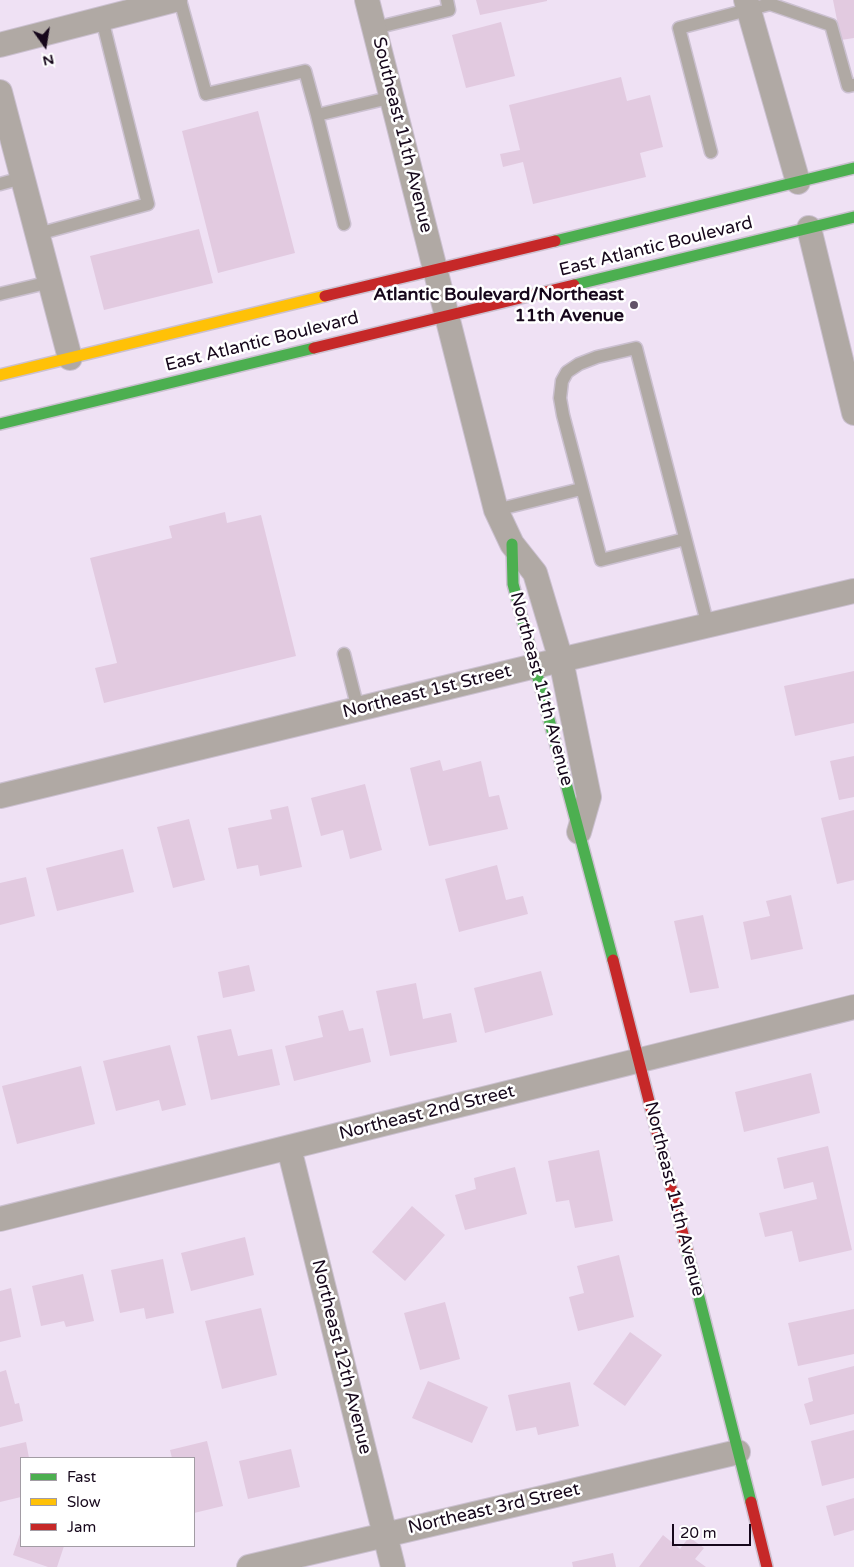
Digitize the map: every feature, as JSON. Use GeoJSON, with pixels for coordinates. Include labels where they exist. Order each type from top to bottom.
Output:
{"type":"FeatureCollection","features":[{"type":"Feature","properties":{"kind":"main road","name":"East Atlantic Boulevard"},"geometry":{"type":"LineString","coordinates":[[0,374],[854,168]]}},
{"type":"Feature","properties":{"kind":"main road","name":"East Atlantic Boulevard"},"geometry":{"type":"LineString","coordinates":[[0,424],[854,216]]}},
{"type":"Feature","properties":{"kind":"main road","name":"Northeast 11th Avenue"},"geometry":{"type":"LineString","coordinates":[[512,544],[513,584],[639,1059],[767,1567]]}},
{"type":"Feature","properties":{"kind":"street"},"geometry":{"type":"LineString","coordinates":[[0,44],[175,0]]}},
{"type":"Feature","properties":{"kind":"street","name":"Southeast 11th Avenue"},"geometry":{"type":"LineString","coordinates":[[367,0],[437,269]]}},
{"type":"Feature","properties":{"kind":"street"},"geometry":{"type":"LineString","coordinates":[[747,4],[798,182]]}},
{"type":"Feature","properties":{"kind":"street"},"geometry":{"type":"LineString","coordinates":[[0,92],[11,181],[38,234],[70,358]]}},
{"type":"Feature","properties":{"kind":"street"},"geometry":{"type":"LineString","coordinates":[[809,228],[854,413]]}},
{"type":"Feature","properties":{"kind":"street","name":"Northeast 11th Avenue"},"geometry":{"type":"LineString","coordinates":[[437,269],[496,510],[512,544],[535,573],[561,660],[589,797],[579,832]]}},
{"type":"Feature","properties":{"kind":"street","name":"Northeast 1st Street"},"geometry":{"type":"LineString","coordinates":[[0,796],[535,666],[854,591]]}},
{"type":"Feature","properties":{"kind":"street","name":"Northeast 2nd Street"},"geometry":{"type":"LineString","coordinates":[[0,1219],[854,1007]]}},
{"type":"Feature","properties":{"kind":"street","name":"Northeast 12th Avenue"},"geometry":{"type":"LineString","coordinates":[[289,1148],[393,1567]]}},
{"type":"Feature","properties":{"kind":"street","name":"Northeast 3rd Street"},"geometry":{"type":"LineString","coordinates":[[249,1567],[738,1452]]}},
{"type":"Feature","properties":{"kind":"lane"},"geometry":{"type":"LineString","coordinates":[[180,0],[206,94],[305,71],[344,224]]}},
{"type":"Feature","properties":{"kind":"lane"},"geometry":{"type":"LineString","coordinates":[[375,28],[449,10],[447,0]]}},
{"type":"Feature","properties":{"kind":"lane"},"geometry":{"type":"LineString","coordinates":[[711,152],[679,28],[732,15],[747,4],[770,4],[831,25],[848,86],[854,85]]}},
{"type":"Feature","properties":{"kind":"lane"},"geometry":{"type":"LineString","coordinates":[[38,234],[148,204],[102,19]]}},
{"type":"Feature","properties":{"kind":"lane"},"geometry":{"type":"LineString","coordinates":[[317,115],[393,97]]}},
{"type":"Feature","properties":{"kind":"lane"},"geometry":{"type":"LineString","coordinates":[[0,294],[50,282]]}},
{"type":"Feature","properties":{"kind":"lane"},"geometry":{"type":"LineString","coordinates":[[685,539],[601,560],[581,489],[560,398],[562,381],[567,372],[579,364],[597,357],[636,348],[708,626]]}},
{"type":"Feature","properties":{"kind":"lane"},"geometry":{"type":"LineString","coordinates":[[496,510],[581,489]]}},
{"type":"Feature","properties":{"kind":"lane"},"geometry":{"type":"LineString","coordinates":[[344,654],[358,709]]}},
{"type":"Feature","properties":{"kind":"building"},"geometry":{"type":"Polygon","coordinates":[[[476,0],[547,0],[547,1],[480,15],[476,0]]]}},
{"type":"Feature","properties":{"kind":"building"},"geometry":{"type":"Polygon","coordinates":[[[833,0],[854,0],[854,38],[841,40],[833,0]]]}},
{"type":"Feature","properties":{"kind":"building"},"geometry":{"type":"Polygon","coordinates":[[[501,22],[515,76],[466,88],[452,35],[501,22]]]}},
{"type":"Feature","properties":{"kind":"building"},"geometry":{"type":"Polygon","coordinates":[[[621,77],[627,101],[650,95],[663,147],[640,153],[646,177],[533,204],[523,162],[503,167],[500,154],[520,150],[509,105],[621,77]]]}},
{"type":"Feature","properties":{"kind":"building"},"geometry":{"type":"Polygon","coordinates":[[[258,111],[295,253],[218,273],[182,131],[258,111]]]}},
{"type":"Feature","properties":{"kind":"building"},"geometry":{"type":"Polygon","coordinates":[[[199,229],[213,283],[104,310],[90,256],[199,229]]]}},
{"type":"Feature","properties":{"kind":"building"},"geometry":{"type":"Polygon","coordinates":[[[225,512],[227,523],[261,515],[296,656],[104,703],[95,668],[117,663],[90,558],[172,538],[169,526],[225,512]]]}},
{"type":"Feature","properties":{"kind":"building"},"geometry":{"type":"Polygon","coordinates":[[[854,671],[854,723],[795,736],[784,686],[854,671]]]}},
{"type":"Feature","properties":{"kind":"building"},"geometry":{"type":"Polygon","coordinates":[[[854,756],[854,797],[839,800],[830,761],[854,756]]]}},
{"type":"Feature","properties":{"kind":"building"},"geometry":{"type":"Polygon","coordinates":[[[440,760],[443,771],[481,761],[489,797],[499,795],[508,829],[429,846],[410,768],[440,760]]]}},
{"type":"Feature","properties":{"kind":"building"},"geometry":{"type":"Polygon","coordinates":[[[365,784],[382,850],[350,859],[343,830],[321,836],[311,798],[365,784]]]}},
{"type":"Feature","properties":{"kind":"building"},"geometry":{"type":"Polygon","coordinates":[[[288,806],[302,867],[260,876],[258,865],[237,869],[228,828],[272,819],[270,810],[288,806]]]}},
{"type":"Feature","properties":{"kind":"building"},"geometry":{"type":"Polygon","coordinates":[[[854,810],[854,880],[837,884],[821,818],[854,810]]]}},
{"type":"Feature","properties":{"kind":"building"},"geometry":{"type":"Polygon","coordinates":[[[189,819],[205,880],[173,888],[157,827],[189,819]]]}},
{"type":"Feature","properties":{"kind":"building"},"geometry":{"type":"Polygon","coordinates":[[[123,849],[134,892],[57,911],[46,868],[123,849]]]}},
{"type":"Feature","properties":{"kind":"building"},"geometry":{"type":"Polygon","coordinates":[[[497,865],[506,900],[523,896],[528,914],[459,932],[445,879],[497,865]]]}},
{"type":"Feature","properties":{"kind":"building"},"geometry":{"type":"Polygon","coordinates":[[[26,877],[35,916],[0,925],[0,883],[26,877]]]}},
{"type":"Feature","properties":{"kind":"building"},"geometry":{"type":"Polygon","coordinates":[[[791,895],[803,949],[751,960],[743,922],[770,916],[766,901],[791,895]]]}},
{"type":"Feature","properties":{"kind":"building"},"geometry":{"type":"Polygon","coordinates":[[[703,915],[719,988],[690,993],[674,921],[703,915]]]}},
{"type":"Feature","properties":{"kind":"building"},"geometry":{"type":"Polygon","coordinates":[[[249,965],[255,991],[223,998],[218,972],[249,965]]]}},
{"type":"Feature","properties":{"kind":"building"},"geometry":{"type":"Polygon","coordinates":[[[541,971],[553,1015],[485,1033],[474,988],[541,971]]]}},
{"type":"Feature","properties":{"kind":"building"},"geometry":{"type":"Polygon","coordinates":[[[416,983],[423,1019],[451,1013],[457,1042],[390,1056],[376,991],[416,983]]]}},
{"type":"Feature","properties":{"kind":"building"},"geometry":{"type":"Polygon","coordinates":[[[343,1010],[349,1031],[363,1028],[371,1062],[294,1081],[285,1046],[323,1037],[318,1016],[343,1010]]]}},
{"type":"Feature","properties":{"kind":"building"},"geometry":{"type":"Polygon","coordinates":[[[231,1029],[238,1056],[272,1049],[280,1085],[211,1100],[197,1036],[231,1029]]]}},
{"type":"Feature","properties":{"kind":"building"},"geometry":{"type":"Polygon","coordinates":[[[170,1045],[186,1105],[162,1111],[159,1100],[116,1111],[103,1061],[170,1045]]]}},
{"type":"Feature","properties":{"kind":"building"},"geometry":{"type":"Polygon","coordinates":[[[81,1066],[95,1124],[17,1144],[2,1086],[81,1066]]]}},
{"type":"Feature","properties":{"kind":"building"},"geometry":{"type":"Polygon","coordinates":[[[811,1073],[820,1113],[744,1132],[735,1092],[811,1073]]]}},
{"type":"Feature","properties":{"kind":"building"},"geometry":{"type":"Polygon","coordinates":[[[828,1146],[852,1250],[799,1262],[792,1231],[765,1237],[759,1213],[817,1199],[813,1182],[784,1189],[777,1158],[828,1146]]]}},
{"type":"Feature","properties":{"kind":"building"},"geometry":{"type":"Polygon","coordinates":[[[599,1150],[613,1221],[575,1228],[569,1200],[556,1202],[548,1161],[599,1150]]]}},
{"type":"Feature","properties":{"kind":"building"},"geometry":{"type":"Polygon","coordinates":[[[515,1167],[527,1214],[465,1230],[455,1195],[476,1189],[474,1178],[515,1167]]]}},
{"type":"Feature","properties":{"kind":"building"},"geometry":{"type":"Polygon","coordinates":[[[412,1206],[445,1235],[405,1281],[372,1252],[412,1206]]]}},
{"type":"Feature","properties":{"kind":"building"},"geometry":{"type":"Polygon","coordinates":[[[245,1237],[254,1275],[191,1291],[181,1253],[245,1237]]]}},
{"type":"Feature","properties":{"kind":"building"},"geometry":{"type":"Polygon","coordinates":[[[619,1255],[634,1317],[578,1331],[569,1297],[584,1293],[577,1266],[619,1255]]]}},
{"type":"Feature","properties":{"kind":"building"},"geometry":{"type":"Polygon","coordinates":[[[163,1259],[174,1313],[146,1319],[144,1308],[120,1313],[111,1270],[163,1259]]]}},
{"type":"Feature","properties":{"kind":"building"},"geometry":{"type":"Polygon","coordinates":[[[83,1274],[94,1321],[66,1327],[64,1321],[41,1326],[32,1286],[83,1274]]]}},
{"type":"Feature","properties":{"kind":"building"},"geometry":{"type":"Polygon","coordinates":[[[11,1288],[21,1337],[0,1342],[0,1291],[11,1288]]]}},
{"type":"Feature","properties":{"kind":"building"},"geometry":{"type":"Polygon","coordinates":[[[445,1302],[460,1359],[420,1370],[404,1313],[445,1302]]]}},
{"type":"Feature","properties":{"kind":"building"},"geometry":{"type":"Polygon","coordinates":[[[261,1308],[277,1375],[222,1389],[205,1321],[261,1308]]]}},
{"type":"Feature","properties":{"kind":"building"},"geometry":{"type":"Polygon","coordinates":[[[854,1309],[854,1354],[798,1366],[788,1323],[854,1309]]]}},
{"type":"Feature","properties":{"kind":"building"},"geometry":{"type":"Polygon","coordinates":[[[630,1332],[662,1355],[625,1406],[593,1384],[630,1332]]]}},
{"type":"Feature","properties":{"kind":"building"},"geometry":{"type":"Polygon","coordinates":[[[854,1366],[854,1414],[810,1425],[804,1404],[813,1401],[808,1378],[854,1366]]]}},
{"type":"Feature","properties":{"kind":"building"},"geometry":{"type":"Polygon","coordinates":[[[6,1370],[15,1404],[19,1403],[23,1421],[0,1427],[0,1372],[6,1370]]]}},
{"type":"Feature","properties":{"kind":"building"},"geometry":{"type":"Polygon","coordinates":[[[428,1381],[488,1407],[472,1443],[412,1418],[428,1381]]]}},
{"type":"Feature","properties":{"kind":"building"},"geometry":{"type":"Polygon","coordinates":[[[570,1382],[579,1426],[538,1435],[536,1427],[516,1431],[508,1395],[570,1382]]]}},
{"type":"Feature","properties":{"kind":"building"},"geometry":{"type":"Polygon","coordinates":[[[854,1430],[854,1478],[822,1486],[811,1441],[854,1430]]]}},
{"type":"Feature","properties":{"kind":"building"},"geometry":{"type":"Polygon","coordinates":[[[207,1441],[223,1506],[195,1513],[195,1457],[172,1457],[170,1450],[207,1441]]]}},
{"type":"Feature","properties":{"kind":"building"},"geometry":{"type":"Polygon","coordinates":[[[26,1442],[29,1457],[20,1457],[20,1497],[0,1502],[0,1448],[26,1442]]]}},
{"type":"Feature","properties":{"kind":"building"},"geometry":{"type":"Polygon","coordinates":[[[291,1449],[300,1487],[248,1499],[239,1461],[291,1449]]]}},
{"type":"Feature","properties":{"kind":"building"},"geometry":{"type":"Polygon","coordinates":[[[854,1498],[854,1530],[834,1536],[826,1506],[854,1498]]]}},
{"type":"Feature","properties":{"kind":"building"},"geometry":{"type":"Polygon","coordinates":[[[20,1534],[20,1547],[64,1547],[57,1567],[48,1567],[13,1555],[20,1534]]]}},
{"type":"Feature","properties":{"kind":"building"},"geometry":{"type":"Polygon","coordinates":[[[663,1535],[680,1549],[689,1537],[704,1548],[695,1559],[706,1567],[639,1567],[663,1535]]]}},
{"type":"Feature","properties":{"kind":"building"},"geometry":{"type":"Polygon","coordinates":[[[613,1553],[616,1567],[573,1567],[572,1562],[613,1553]]]}},
{"type":"Feature","properties":{"kind":"traffic: fast"},"geometry":{"type":"LineString","coordinates":[[555,241],[854,168]]}},
{"type":"Feature","properties":{"kind":"traffic: fast"},"geometry":{"type":"LineString","coordinates":[[574,285],[854,217]]}},
{"type":"Feature","properties":{"kind":"traffic: fast"},"geometry":{"type":"LineString","coordinates":[[0,424],[314,348]]}},
{"type":"Feature","properties":{"kind":"traffic: fast"},"geometry":{"type":"LineString","coordinates":[[512,544],[513,584],[613,960]]}},
{"type":"Feature","properties":{"kind":"traffic: fast"},"geometry":{"type":"LineString","coordinates":[[687,1250],[751,1502]]}},
{"type":"Feature","properties":{"kind":"traffic: slow"},"geometry":{"type":"LineString","coordinates":[[0,375],[325,296]]}},
{"type":"Feature","properties":{"kind":"traffic: jam"},"geometry":{"type":"LineString","coordinates":[[325,296],[555,241]]}},
{"type":"Feature","properties":{"kind":"traffic: jam"},"geometry":{"type":"LineString","coordinates":[[314,348],[574,285]]}},
{"type":"Feature","properties":{"kind":"traffic: jam"},"geometry":{"type":"LineString","coordinates":[[613,960],[687,1250]]}},
{"type":"Feature","properties":{"kind":"traffic: jam"},"geometry":{"type":"LineString","coordinates":[[751,1502],[767,1567]]}},
{"type":"Feature","properties":{"kind":"place","name":"Atlantic Boulevard/Northeast 11th Avenue"},"geometry":{"type":"Point","coordinates":[634,305]}}]}
